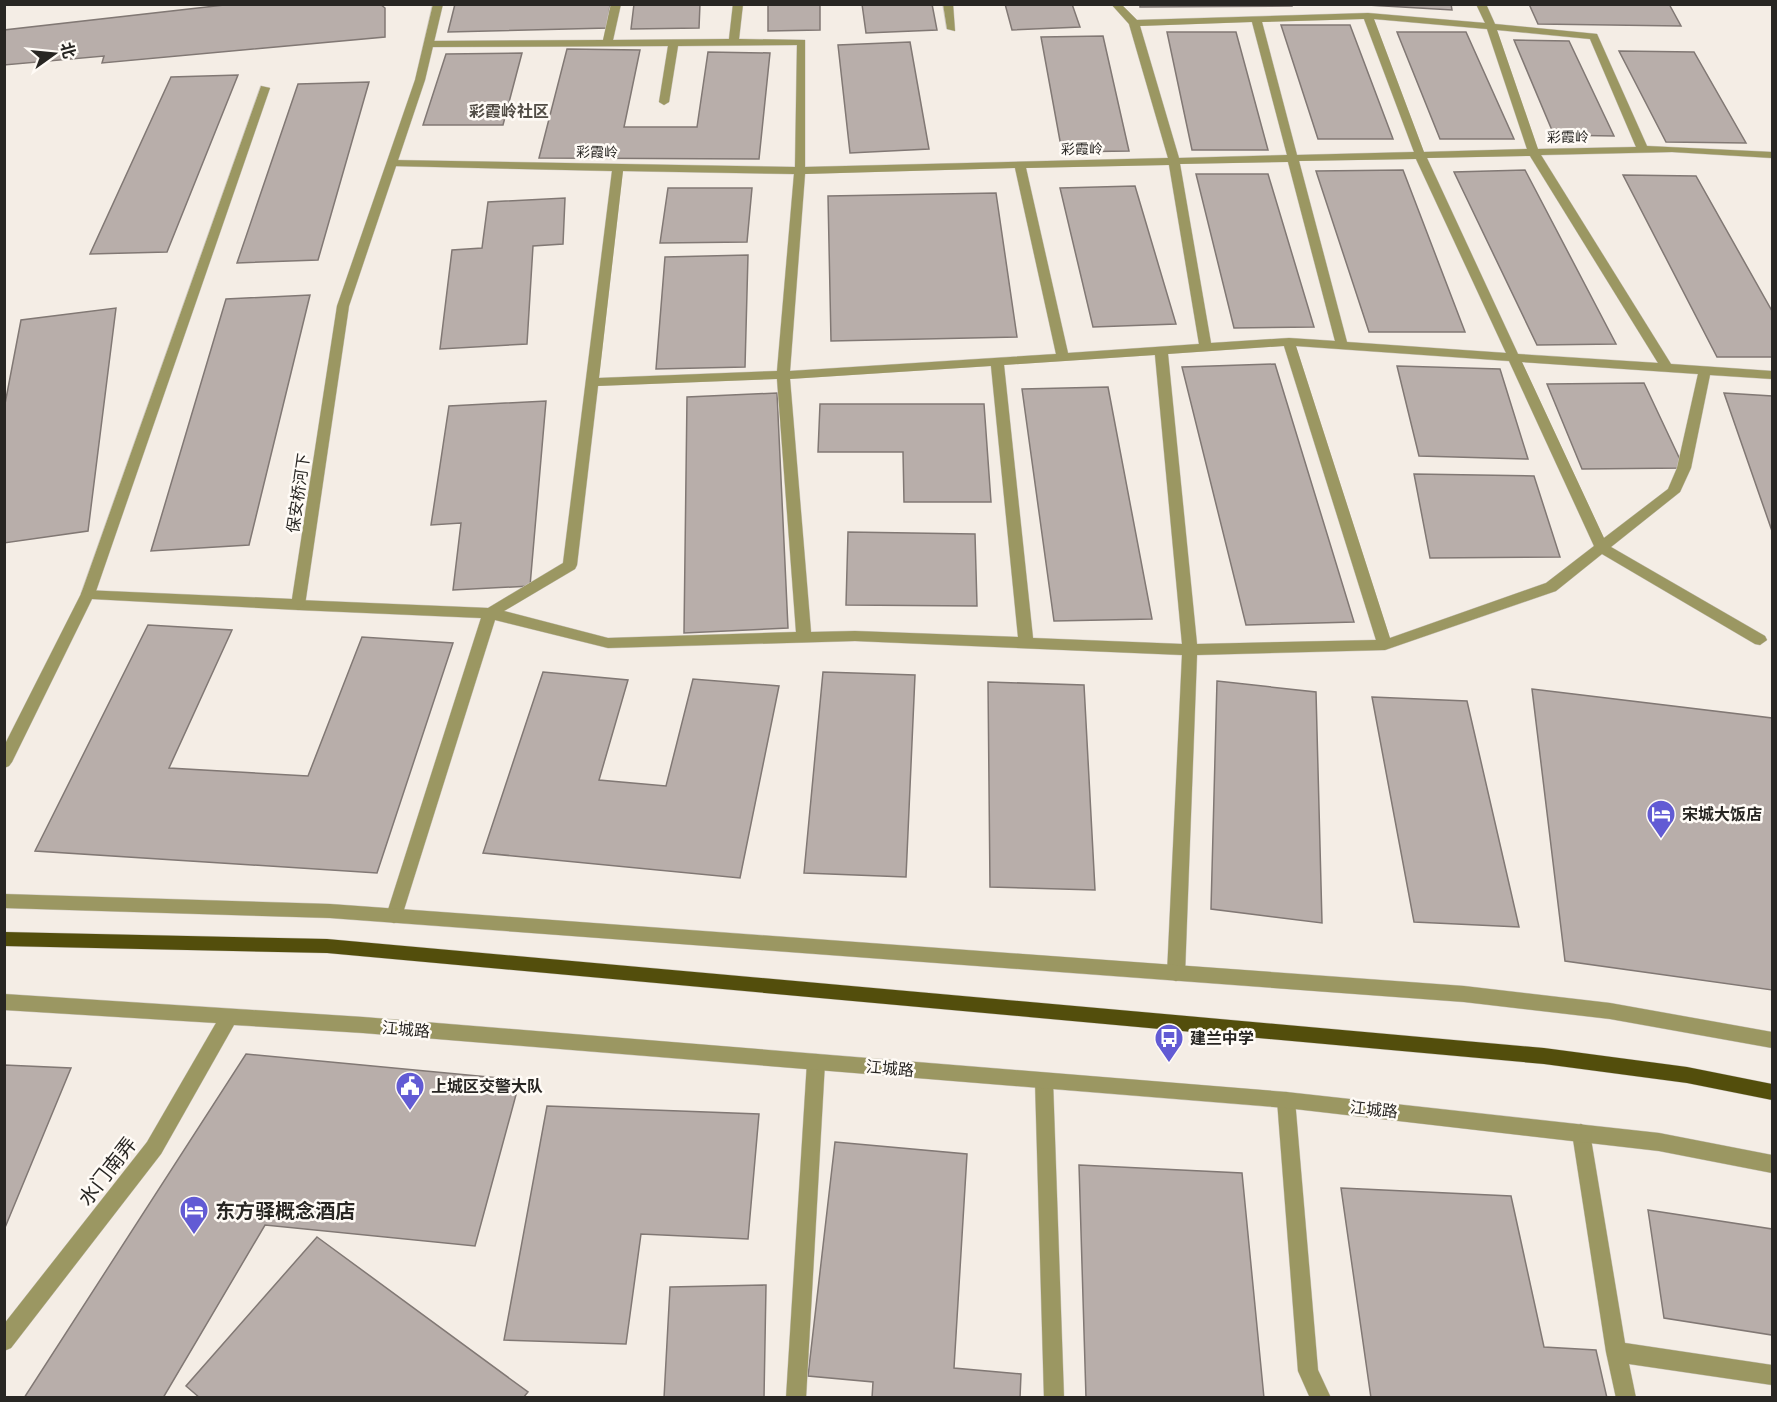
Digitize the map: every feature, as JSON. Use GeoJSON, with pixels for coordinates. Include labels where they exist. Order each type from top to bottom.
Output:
{"type":"FeatureCollection","features":[{"type":"Feature","properties":{"kind":"main road"},"geometry":{"type":"LineString","coordinates":[[4,939],[327,946],[1544,1056],[1687,1075],[1773,1092]]}},
{"type":"Feature","properties":{"kind":"street","name":"保安桥河下"},"geometry":{"type":"LineString","coordinates":[[298,604],[343,306],[420,80],[438,4]]}},
{"type":"Feature","properties":{"kind":"street"},"geometry":{"type":"LineString","coordinates":[[607,43],[616,4]]}},
{"type":"Feature","properties":{"kind":"street"},"geometry":{"type":"LineString","coordinates":[[734,43],[738,4]]}},
{"type":"Feature","properties":{"kind":"street"},"geometry":{"type":"LineString","coordinates":[[948,4],[952,29]]}},
{"type":"Feature","properties":{"kind":"street"},"geometry":{"type":"LineString","coordinates":[[1115,4],[1134,24],[1174,161],[1206,347]]}},
{"type":"Feature","properties":{"kind":"street"},"geometry":{"type":"LineString","coordinates":[[1481,4],[1534,153],[1666,368]]}},
{"type":"Feature","properties":{"kind":"street"},"geometry":{"type":"LineString","coordinates":[[1134,24],[1368,16],[1594,36],[1643,150]]}},
{"type":"Feature","properties":{"kind":"street"},"geometry":{"type":"LineString","coordinates":[[1368,16],[1420,155],[1602,548],[1760,640]]}},
{"type":"Feature","properties":{"kind":"street"},"geometry":{"type":"LineString","coordinates":[[1256,19],[1342,345]]}},
{"type":"Feature","properties":{"kind":"street"},"geometry":{"type":"LineString","coordinates":[[429,44],[802,42],[800,171],[783,375],[804,638]]}},
{"type":"Feature","properties":{"kind":"street"},"geometry":{"type":"LineString","coordinates":[[664,102],[674,43]]}},
{"type":"Feature","properties":{"kind":"street"},"geometry":{"type":"LineString","coordinates":[[4,762],[88,594],[265,88]]}},
{"type":"Feature","properties":{"kind":"street","name":"彩霞岭"},"geometry":{"type":"LineString","coordinates":[[392,163],[800,171],[1672,149],[1773,155]]}},
{"type":"Feature","properties":{"kind":"street"},"geometry":{"type":"LineString","coordinates":[[1020,165],[1063,357]]}},
{"type":"Feature","properties":{"kind":"street"},"geometry":{"type":"LineString","coordinates":[[394,916],[490,613],[570,565],[618,168]]}},
{"type":"Feature","properties":{"kind":"street"},"geometry":{"type":"LineString","coordinates":[[1289,342],[1384,645]]}},
{"type":"Feature","properties":{"kind":"street"},"geometry":{"type":"LineString","coordinates":[[592,381],[783,375],[1289,342],[1773,375]]}},
{"type":"Feature","properties":{"kind":"street"},"geometry":{"type":"LineString","coordinates":[[1161,351],[1190,650],[1176,974]]}},
{"type":"Feature","properties":{"kind":"street"},"geometry":{"type":"LineString","coordinates":[[997,362],[1026,643]]}},
{"type":"Feature","properties":{"kind":"street"},"geometry":{"type":"LineString","coordinates":[[88,594],[490,613],[608,643],[855,636],[1190,650],[1384,645],[1551,587],[1673,492],[1684,468],[1705,370]]}},
{"type":"Feature","properties":{"kind":"street"},"geometry":{"type":"LineString","coordinates":[[4,901],[330,911],[1464,994],[1610,1011],[1773,1040]]}},
{"type":"Feature","properties":{"kind":"street","name":"江城路"},"geometry":{"type":"LineString","coordinates":[[4,1002],[363,1025],[1286,1100],[1659,1142],[1773,1164]]}},
{"type":"Feature","properties":{"kind":"street","name":"水门南弄"},"geometry":{"type":"LineString","coordinates":[[4,1341],[154,1148],[229,1017]]}},
{"type":"Feature","properties":{"kind":"street"},"geometry":{"type":"LineString","coordinates":[[796,1398],[816,1062]]}},
{"type":"Feature","properties":{"kind":"street"},"geometry":{"type":"LineString","coordinates":[[1044,1081],[1054,1398]]}},
{"type":"Feature","properties":{"kind":"street"},"geometry":{"type":"LineString","coordinates":[[1286,1100],[1308,1371],[1322,1398]]}},
{"type":"Feature","properties":{"kind":"street"},"geometry":{"type":"LineString","coordinates":[[1581,1133],[1616,1352],[1626,1398]]}},
{"type":"Feature","properties":{"kind":"street"},"geometry":{"type":"LineString","coordinates":[[1616,1352],[1773,1375]]}},
{"type":"Feature","properties":{"kind":"building"},"geometry":{"type":"Polygon","coordinates":[[[233,4],[380,4],[385,8],[385,37],[102,63],[104,56],[4,65],[4,30],[233,4]]]}},
{"type":"Feature","properties":{"kind":"building"},"geometry":{"type":"Polygon","coordinates":[[[455,4],[610,4],[608,28],[448,32],[455,4]]]}},
{"type":"Feature","properties":{"kind":"building"},"geometry":{"type":"Polygon","coordinates":[[[634,4],[700,4],[699,28],[631,29],[634,4]]]}},
{"type":"Feature","properties":{"kind":"building"},"geometry":{"type":"Polygon","coordinates":[[[768,4],[820,4],[820,30],[768,31],[768,4]]]}},
{"type":"Feature","properties":{"kind":"building"},"geometry":{"type":"Polygon","coordinates":[[[862,4],[932,4],[937,30],[866,33],[862,4]]]}},
{"type":"Feature","properties":{"kind":"building"},"geometry":{"type":"Polygon","coordinates":[[[1005,4],[1072,4],[1080,27],[1012,30],[1005,4]]]}},
{"type":"Feature","properties":{"kind":"building"},"geometry":{"type":"Polygon","coordinates":[[[1140,4],[1292,4],[1292,6],[1140,7],[1140,4]]]}},
{"type":"Feature","properties":{"kind":"building"},"geometry":{"type":"Polygon","coordinates":[[[1451,4],[1452,10],[1368,5],[1451,4]]]}},
{"type":"Feature","properties":{"kind":"building"},"geometry":{"type":"Polygon","coordinates":[[[1529,4],[1669,4],[1681,26],[1538,24],[1529,4]]]}},
{"type":"Feature","properties":{"kind":"building"},"geometry":{"type":"Polygon","coordinates":[[[1281,25],[1350,25],[1393,139],[1318,139],[1281,25]]]}},
{"type":"Feature","properties":{"kind":"building"},"geometry":{"type":"Polygon","coordinates":[[[1167,32],[1236,32],[1268,150],[1192,150],[1167,32]]]}},
{"type":"Feature","properties":{"kind":"building"},"geometry":{"type":"Polygon","coordinates":[[[1397,32],[1466,32],[1514,139],[1440,139],[1397,32]]]}},
{"type":"Feature","properties":{"kind":"building"},"geometry":{"type":"Polygon","coordinates":[[[1103,36],[1129,151],[1062,152],[1041,37],[1103,36]]]}},
{"type":"Feature","properties":{"kind":"building"},"geometry":{"type":"Polygon","coordinates":[[[1514,40],[1569,41],[1614,136],[1554,135],[1514,40]]]}},
{"type":"Feature","properties":{"kind":"building"},"geometry":{"type":"Polygon","coordinates":[[[910,42],[929,149],[850,153],[838,45],[910,42]]]}},
{"type":"Feature","properties":{"kind":"building"},"geometry":{"type":"Polygon","coordinates":[[[567,49],[640,50],[624,127],[697,127],[708,52],[770,53],[759,159],[539,158],[567,49]]]}},
{"type":"Feature","properties":{"kind":"building"},"geometry":{"type":"Polygon","coordinates":[[[1619,51],[1694,52],[1746,143],[1666,142],[1619,51]]]}},
{"type":"Feature","properties":{"kind":"building"},"geometry":{"type":"Polygon","coordinates":[[[522,53],[503,125],[423,125],[446,54],[522,53]]]}},
{"type":"Feature","properties":{"kind":"building"},"geometry":{"type":"Polygon","coordinates":[[[238,75],[167,252],[90,254],[171,77],[238,75]]]}},
{"type":"Feature","properties":{"kind":"building"},"geometry":{"type":"Polygon","coordinates":[[[369,82],[318,260],[237,263],[298,84],[369,82]]]}},
{"type":"Feature","properties":{"kind":"building"},"geometry":{"type":"Polygon","coordinates":[[[1403,170],[1465,332],[1369,332],[1316,171],[1403,170]]]}},
{"type":"Feature","properties":{"kind":"building"},"geometry":{"type":"Polygon","coordinates":[[[1525,170],[1616,344],[1537,345],[1454,172],[1525,170]]]}},
{"type":"Feature","properties":{"kind":"building"},"geometry":{"type":"Polygon","coordinates":[[[1196,174],[1268,174],[1314,327],[1234,328],[1196,174]]]}},
{"type":"Feature","properties":{"kind":"building"},"geometry":{"type":"Polygon","coordinates":[[[1623,175],[1696,176],[1772,311],[1772,357],[1717,357],[1623,175]]]}},
{"type":"Feature","properties":{"kind":"building"},"geometry":{"type":"Polygon","coordinates":[[[1135,186],[1176,324],[1093,327],[1060,188],[1135,186]]]}},
{"type":"Feature","properties":{"kind":"building"},"geometry":{"type":"Polygon","coordinates":[[[668,188],[752,188],[747,242],[660,243],[668,188]]]}},
{"type":"Feature","properties":{"kind":"building"},"geometry":{"type":"Polygon","coordinates":[[[996,193],[1017,337],[831,341],[828,196],[996,193]]]}},
{"type":"Feature","properties":{"kind":"building"},"geometry":{"type":"Polygon","coordinates":[[[565,198],[563,244],[533,246],[527,344],[440,349],[452,250],[482,248],[488,202],[565,198]]]}},
{"type":"Feature","properties":{"kind":"building"},"geometry":{"type":"Polygon","coordinates":[[[748,255],[745,367],[656,369],[665,257],[748,255]]]}},
{"type":"Feature","properties":{"kind":"building"},"geometry":{"type":"Polygon","coordinates":[[[310,295],[249,545],[151,551],[226,299],[310,295]]]}},
{"type":"Feature","properties":{"kind":"building"},"geometry":{"type":"Polygon","coordinates":[[[116,308],[88,531],[4,543],[4,409],[21,320],[116,308]]]}},
{"type":"Feature","properties":{"kind":"building"},"geometry":{"type":"Polygon","coordinates":[[[1275,364],[1354,622],[1246,625],[1182,367],[1275,364]]]}},
{"type":"Feature","properties":{"kind":"building"},"geometry":{"type":"Polygon","coordinates":[[[1397,366],[1500,369],[1528,459],[1419,456],[1397,366]]]}},
{"type":"Feature","properties":{"kind":"building"},"geometry":{"type":"Polygon","coordinates":[[[1644,383],[1684,468],[1582,469],[1547,384],[1644,383]]]}},
{"type":"Feature","properties":{"kind":"building"},"geometry":{"type":"Polygon","coordinates":[[[1108,387],[1152,619],[1054,621],[1022,389],[1108,387]]]}},
{"type":"Feature","properties":{"kind":"building"},"geometry":{"type":"Polygon","coordinates":[[[777,393],[788,628],[684,633],[687,397],[777,393]]]}},
{"type":"Feature","properties":{"kind":"building"},"geometry":{"type":"Polygon","coordinates":[[[1724,393],[1772,396],[1772,531],[1724,393]]]}},
{"type":"Feature","properties":{"kind":"building"},"geometry":{"type":"Polygon","coordinates":[[[546,401],[530,586],[453,590],[461,523],[431,525],[449,406],[546,401]]]}},
{"type":"Feature","properties":{"kind":"building"},"geometry":{"type":"Polygon","coordinates":[[[820,404],[984,404],[991,502],[904,502],[903,452],[818,452],[820,404]]]}},
{"type":"Feature","properties":{"kind":"building"},"geometry":{"type":"Polygon","coordinates":[[[1414,474],[1534,476],[1560,557],[1430,558],[1414,474]]]}},
{"type":"Feature","properties":{"kind":"building"},"geometry":{"type":"Polygon","coordinates":[[[848,532],[975,534],[977,606],[846,605],[848,532]]]}},
{"type":"Feature","properties":{"kind":"building"},"geometry":{"type":"Polygon","coordinates":[[[148,625],[232,630],[169,768],[308,776],[362,637],[453,643],[377,873],[35,851],[148,625]]]}},
{"type":"Feature","properties":{"kind":"building"},"geometry":{"type":"Polygon","coordinates":[[[543,672],[628,680],[599,780],[666,786],[693,679],[779,686],[740,878],[483,853],[543,672]]]}},
{"type":"Feature","properties":{"kind":"building"},"geometry":{"type":"Polygon","coordinates":[[[823,672],[915,675],[906,877],[804,873],[823,672]]]}},
{"type":"Feature","properties":{"kind":"building"},"geometry":{"type":"Polygon","coordinates":[[[1217,681],[1316,692],[1322,923],[1211,909],[1217,681]]]}},
{"type":"Feature","properties":{"kind":"building"},"geometry":{"type":"Polygon","coordinates":[[[988,682],[1084,685],[1095,890],[990,887],[988,682]]]}},
{"type":"Feature","properties":{"kind":"building","name":"宋城大饭店"},"geometry":{"type":"Polygon","coordinates":[[[1532,689],[1772,718],[1772,990],[1565,961],[1532,689]]]}},
{"type":"Feature","properties":{"kind":"building"},"geometry":{"type":"Polygon","coordinates":[[[1372,697],[1467,701],[1519,927],[1414,922],[1372,697]]]}},
{"type":"Feature","properties":{"kind":"building","name":"东方驿概念酒店"},"geometry":{"type":"Polygon","coordinates":[[[246,1054],[520,1080],[475,1246],[265,1225],[163,1398],[24,1398],[246,1054]]]}},
{"type":"Feature","properties":{"kind":"building"},"geometry":{"type":"Polygon","coordinates":[[[4,1065],[71,1068],[4,1230],[4,1065]]]}},
{"type":"Feature","properties":{"kind":"building"},"geometry":{"type":"Polygon","coordinates":[[[547,1106],[759,1114],[748,1239],[641,1234],[626,1344],[504,1340],[547,1106]]]}},
{"type":"Feature","properties":{"kind":"building"},"geometry":{"type":"Polygon","coordinates":[[[835,1142],[967,1154],[954,1368],[1021,1374],[1020,1398],[872,1398],[873,1382],[808,1376],[835,1142]]]}},
{"type":"Feature","properties":{"kind":"building"},"geometry":{"type":"Polygon","coordinates":[[[1079,1165],[1242,1173],[1264,1398],[1086,1398],[1079,1165]]]}},
{"type":"Feature","properties":{"kind":"building"},"geometry":{"type":"Polygon","coordinates":[[[1341,1188],[1511,1196],[1544,1347],[1596,1350],[1607,1398],[1371,1398],[1341,1188]]]}},
{"type":"Feature","properties":{"kind":"building"},"geometry":{"type":"Polygon","coordinates":[[[1648,1210],[1772,1229],[1772,1335],[1664,1318],[1648,1210]]]}},
{"type":"Feature","properties":{"kind":"building"},"geometry":{"type":"Polygon","coordinates":[[[317,1237],[528,1392],[523,1398],[200,1398],[186,1386],[317,1237]]]}},
{"type":"Feature","properties":{"kind":"building"},"geometry":{"type":"Polygon","coordinates":[[[766,1285],[764,1398],[664,1398],[670,1287],[766,1285]]]}},
{"type":"Feature","properties":{"kind":"place","name":"宋城大饭店"},"geometry":{"type":"Point","coordinates":[1661,840]}},
{"type":"Feature","properties":{"kind":"place","name":"建兰中学"},"geometry":{"type":"Point","coordinates":[1169,1064]}},
{"type":"Feature","properties":{"kind":"place","name":"上城区交警大队"},"geometry":{"type":"Point","coordinates":[410,1112]}},
{"type":"Feature","properties":{"kind":"place","name":"东方驿概念酒店"},"geometry":{"type":"Point","coordinates":[194,1236]}},
{"type":"Feature","properties":{"kind":"district","name":"彩霞岭社区"},"geometry":{"type":"Point","coordinates":[509,111]}}]}
